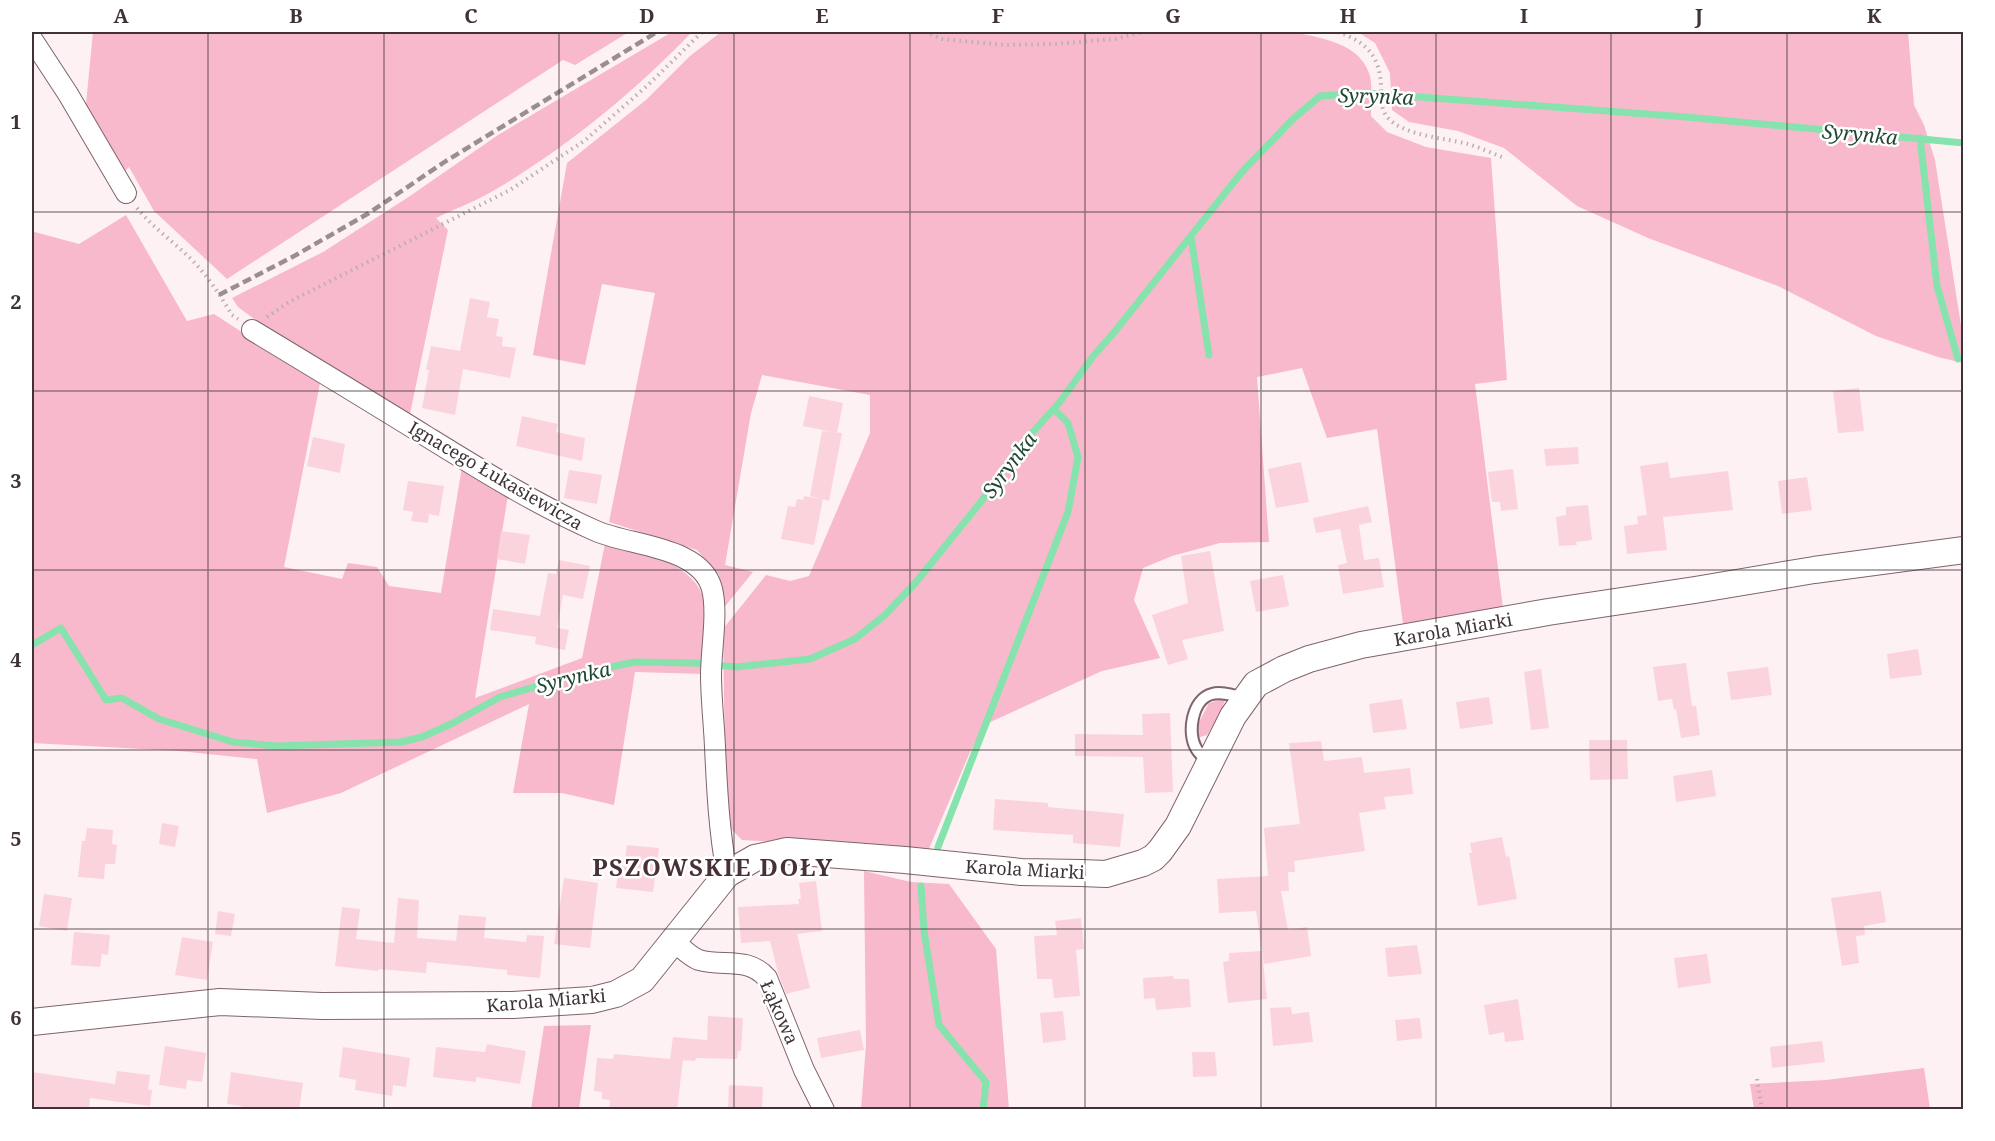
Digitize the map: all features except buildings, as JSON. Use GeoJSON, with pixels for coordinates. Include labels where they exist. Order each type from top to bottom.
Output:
{"type":"FeatureCollection","features":[{"type":"Feature","properties":{"kind":"street"},"geometry":{"type":"LineString","coordinates":[[32,39],[68,94],[126,193]]}},
{"type":"Feature","properties":{"kind":"street","name":"Ignacego Łukasiewicza"},"geometry":{"type":"LineString","coordinates":[[252,330],[561,516],[603,534],[661,549],[684,558],[707,576],[712,589],[714,606],[711,677],[719,832],[727,873]]}},
{"type":"Feature","properties":{"kind":"street","name":"Karola Miarki"},"geometry":{"type":"LineString","coordinates":[[32,1022],[220,1002],[322,1006],[513,1005],[592,1000],[616,994],[642,980],[727,873],[755,858],[787,851],[1021,872],[1106,874],[1143,863],[1160,851],[1178,826],[1233,716],[1256,684],[1309,659],[1361,645],[1548,612],[1814,570],[1964,550]]}},
{"type":"Feature","properties":{"kind":"street","name":"Łąkowa"},"geometry":{"type":"LineString","coordinates":[[672,940],[698,960],[735,962],[761,971],[767,978],[804,1070],[824,1110]]}},
{"type":"Feature","properties":{"kind":"lane"},"geometry":{"type":"LineString","coordinates":[[1209,763],[1195,748],[1192,718],[1197,709],[1201,702],[1211,694],[1246,698]]}},
{"type":"Feature","properties":{"kind":"path"},"geometry":{"type":"LineString","coordinates":[[126,193],[153,228],[190,258],[204,273],[232,315],[252,330],[289,302],[519,184],[584,141],[647,86],[702,32]]}},
{"type":"Feature","properties":{"kind":"path"},"geometry":{"type":"LineString","coordinates":[[925,32],[942,39],[1004,45],[1115,39],[1143,32]]}},
{"type":"Feature","properties":{"kind":"path"},"geometry":{"type":"LineString","coordinates":[[1338,32],[1365,45],[1376,58],[1381,82],[1382,109],[1390,120],[1400,127],[1436,138],[1468,144],[1502,157]]}},
{"type":"Feature","properties":{"kind":"path"},"geometry":{"type":"LineString","coordinates":[[1757,1078],[1762,1110]]}},
{"type":"Feature","properties":{"kind":"shaded area"},"geometry":{"type":"Polygon","coordinates":[[[93,32],[629,32],[575,65],[563,60],[227,279],[154,211],[129,167],[123,173],[85,114],[93,32]]]}},
{"type":"Feature","properties":{"kind":"shaded area"},"geometry":{"type":"Polygon","coordinates":[[[672,32],[692,32],[647,76],[576,136],[498,188],[436,218],[448,230],[409,419],[268,329],[238,307],[232,298],[323,252],[410,196],[498,135],[672,32]]]}},
{"type":"Feature","properties":{"kind":"shaded area"},"geometry":{"type":"Polygon","coordinates":[[[721,32],[1293,32],[1337,43],[1356,54],[1364,63],[1370,77],[1371,116],[1387,132],[1426,147],[1491,158],[1507,380],[1475,384],[1503,608],[1403,624],[1377,429],[1327,438],[1302,368],[1257,377],[1269,542],[1220,543],[1172,556],[1143,568],[1134,600],[1160,658],[1102,671],[986,724],[970,752],[928,851],[742,840],[726,824],[723,629],[766,575],[790,581],[809,576],[870,433],[870,395],[762,375],[751,413],[725,565],[753,572],[722,610],[719,575],[697,550],[609,522],[655,293],[602,284],[585,365],[533,355],[567,163],[646,100],[690,56],[721,32]]]}},
{"type":"Feature","properties":{"kind":"shaded area"},"geometry":{"type":"Polygon","coordinates":[[[1358,32],[1908,32],[1914,105],[1924,125],[1935,160],[1963,338],[1963,363],[1876,336],[1778,286],[1648,238],[1577,206],[1504,148],[1458,131],[1409,122],[1392,110],[1390,73],[1375,43],[1358,32]]]}},
{"type":"Feature","properties":{"kind":"shaded area"},"geometry":{"type":"Polygon","coordinates":[[[126,215],[187,321],[214,314],[320,383],[284,567],[342,579],[348,563],[377,567],[389,586],[441,593],[462,467],[508,495],[475,698],[582,658],[606,539],[660,558],[686,573],[695,583],[702,594],[705,611],[704,674],[635,672],[614,805],[562,793],[513,793],[529,704],[341,793],[267,813],[257,759],[179,751],[32,743],[32,234],[35,232],[79,244],[126,215]]]}},
{"type":"Feature","properties":{"kind":"shaded area"},"geometry":{"type":"Polygon","coordinates":[[[1225,700],[1221,711],[1207,735],[1200,737],[1197,731],[1199,722],[1209,703],[1225,700]]]}},
{"type":"Feature","properties":{"kind":"shaded area"},"geometry":{"type":"Polygon","coordinates":[[[864,871],[911,882],[949,884],[996,949],[1009,1109],[861,1109],[866,1045],[864,871]]]}},
{"type":"Feature","properties":{"kind":"shaded area"},"geometry":{"type":"Polygon","coordinates":[[[591,1025],[579,1109],[531,1109],[544,1026],[591,1025]]]}},
{"type":"Feature","properties":{"kind":"shaded area"},"geometry":{"type":"Polygon","coordinates":[[[1924,1068],[1930,1109],[1754,1109],[1750,1084],[1826,1080],[1924,1068]]]}},
{"type":"Feature","properties":{"kind":"waterway","name":"Syrynka"},"geometry":{"type":"LineString","coordinates":[[32,645],[61,628],[106,700],[122,698],[159,719],[233,742],[277,746],[401,742],[422,737],[451,724],[500,697],[586,672],[635,662],[695,663],[736,667],[810,659],[855,639],[885,615],[917,581],[996,483],[1015,452],[1059,403],[1094,355],[1241,173],[1293,119],[1320,96],[1366,93],[1686,117],[1964,143]]}},
{"type":"Feature","properties":{"kind":"waterway"},"geometry":{"type":"LineString","coordinates":[[1920,138],[1937,286],[1958,359]]}},
{"type":"Feature","properties":{"kind":"waterway"},"geometry":{"type":"LineString","coordinates":[[1191,237],[1209,355]]}},
{"type":"Feature","properties":{"kind":"waterway"},"geometry":{"type":"LineString","coordinates":[[938,847],[1068,512],[1078,457],[1068,423],[1054,409]]}},
{"type":"Feature","properties":{"kind":"waterway"},"geometry":{"type":"LineString","coordinates":[[921,886],[924,931],[939,1025],[986,1082],[983,1110]]}},
{"type":"Feature","properties":{"kind":"railway"},"geometry":{"type":"LineString","coordinates":[[219,295],[296,255],[369,213],[446,161],[657,32]]}},
{"type":"Feature","properties":{"kind":"district","name":"PSZOWSKIE DOŁY"},"geometry":{"type":"Point","coordinates":[713,866]}}]}
